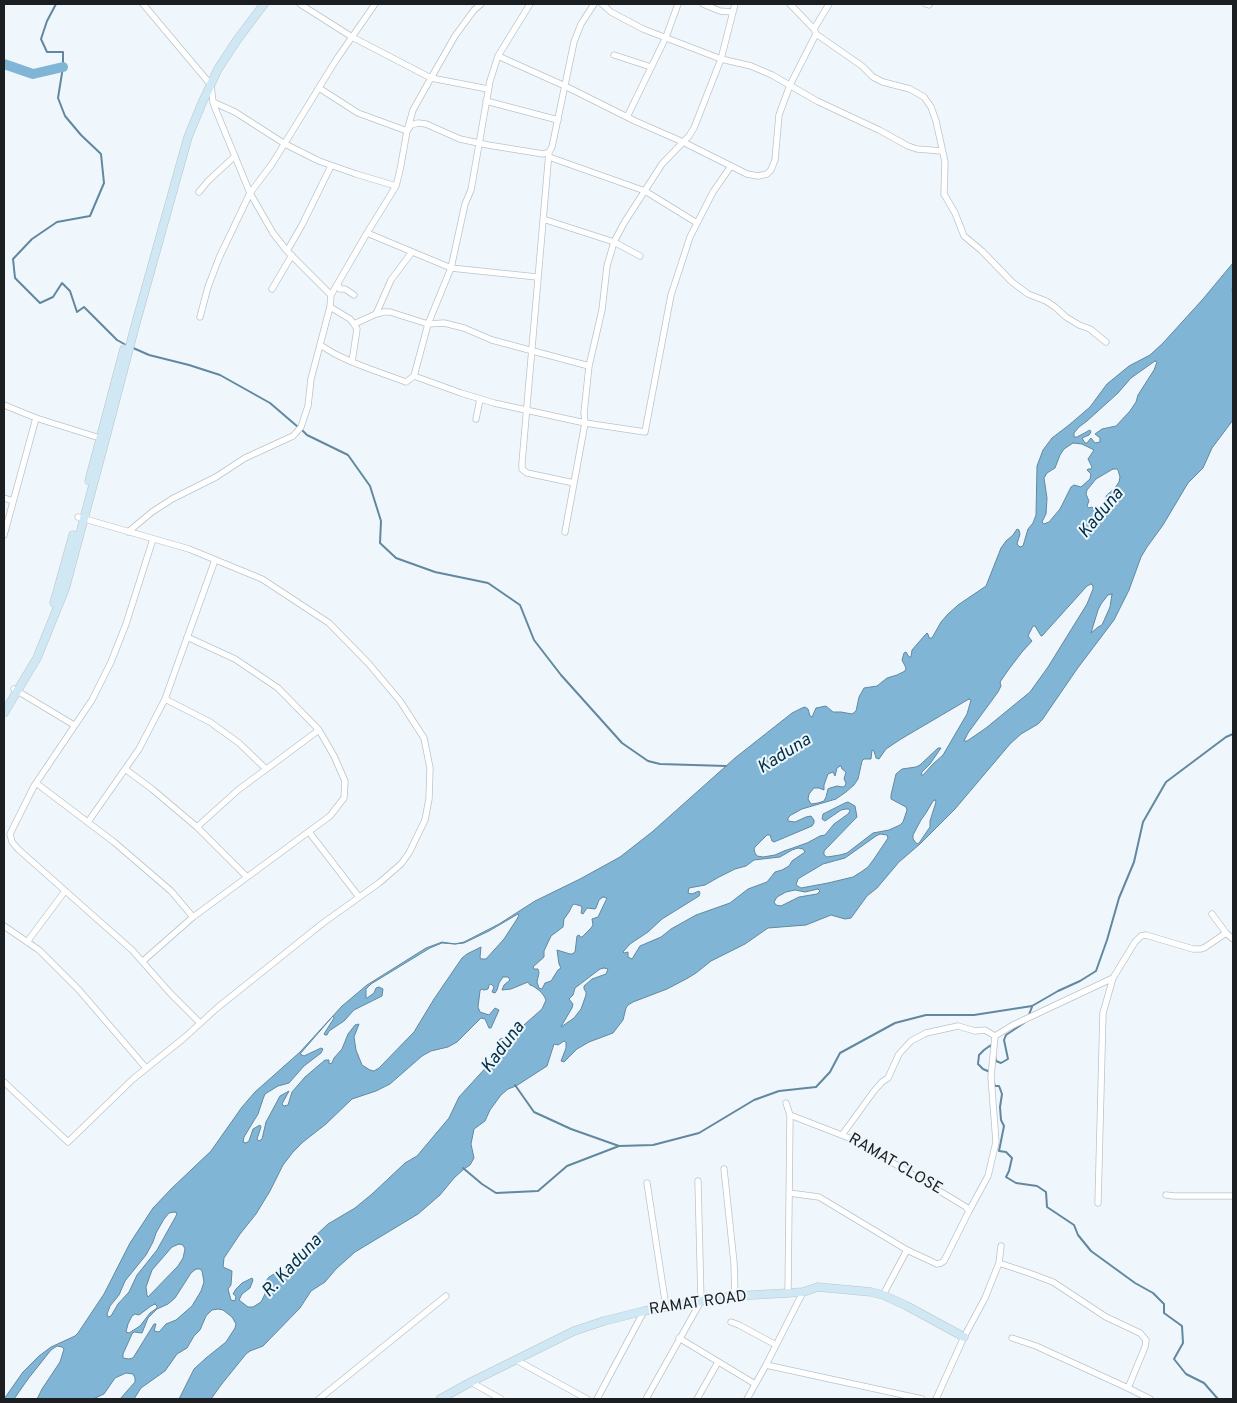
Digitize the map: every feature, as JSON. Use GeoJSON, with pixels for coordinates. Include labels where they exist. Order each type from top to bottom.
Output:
{"type":"FeatureCollection","features":[{"type":"Feature","properties":{"kind":"main road"},"geometry":{"type":"LineString","coordinates":[[4,713],[33,655],[52,609],[81,518],[180,148],[197,105],[211,85],[218,69],[264,4]]}},
{"type":"Feature","properties":{"kind":"main road"},"geometry":{"type":"LineString","coordinates":[[4,706],[16,690]]}},
{"type":"Feature","properties":{"kind":"main road","name":"RAMAT ROAD"},"geometry":{"type":"LineString","coordinates":[[440,1399],[574,1331],[644,1311],[735,1296],[788,1294],[818,1287],[870,1292],[883,1295],[906,1306],[964,1337]]}},
{"type":"Feature","properties":{"kind":"street"},"geometry":{"type":"LineString","coordinates":[[143,4],[211,85],[213,102],[250,193],[273,233],[331,295]]}},
{"type":"Feature","properties":{"kind":"street"},"geometry":{"type":"LineString","coordinates":[[300,4],[352,37],[430,78],[488,89]]}},
{"type":"Feature","properties":{"kind":"street"},"geometry":{"type":"LineString","coordinates":[[200,317],[208,287],[219,258],[250,193],[272,164],[319,88],[375,4]]}},
{"type":"Feature","properties":{"kind":"street"},"geometry":{"type":"LineString","coordinates":[[128,532],[152,512],[172,499],[216,477],[245,458],[293,436],[301,427],[308,406],[311,379],[330,307],[331,295],[396,186],[413,110],[455,36],[474,10],[481,4]]}},
{"type":"Feature","properties":{"kind":"street"},"geometry":{"type":"LineString","coordinates":[[320,345],[352,362],[406,382],[414,376],[428,324],[451,268],[465,204],[471,190],[488,89],[498,56],[530,4]]}},
{"type":"Feature","properties":{"kind":"street"},"geometry":{"type":"LineString","coordinates":[[574,483],[527,473],[522,469],[522,463],[549,154],[574,42],[581,24],[594,4]]}},
{"type":"Feature","properties":{"kind":"street"},"geometry":{"type":"LineString","coordinates":[[602,4],[611,12],[643,29],[721,59],[772,74],[817,101],[908,146],[918,149],[942,150]]}},
{"type":"Feature","properties":{"kind":"street"},"geometry":{"type":"LineString","coordinates":[[626,117],[666,37],[678,4]]}},
{"type":"Feature","properties":{"kind":"street"},"geometry":{"type":"LineString","coordinates":[[703,4],[720,11],[733,12]]}},
{"type":"Feature","properties":{"kind":"street"},"geometry":{"type":"LineString","coordinates":[[565,532],[585,423],[584,413],[589,366],[602,310],[607,266],[614,242],[662,164],[690,136],[721,59],[735,4]]}},
{"type":"Feature","properties":{"kind":"street"},"geometry":{"type":"LineString","coordinates":[[790,4],[815,32],[862,66],[873,77],[883,82],[910,89],[924,97],[931,107],[936,121],[942,150],[945,174],[944,194],[955,213],[964,236],[1012,282],[1028,294],[1050,304],[1066,317],[1090,329],[1106,342]]}},
{"type":"Feature","properties":{"kind":"street"},"geometry":{"type":"LineString","coordinates":[[498,56],[565,86],[747,174],[758,176],[767,174],[771,170],[775,160],[779,115],[790,85],[829,4]]}},
{"type":"Feature","properties":{"kind":"street"},"geometry":{"type":"LineString","coordinates":[[614,55],[651,67]]}},
{"type":"Feature","properties":{"kind":"street"},"geometry":{"type":"LineString","coordinates":[[319,88],[358,113],[407,131]]}},
{"type":"Feature","properties":{"kind":"street"},"geometry":{"type":"LineString","coordinates":[[486,101],[558,120]]}},
{"type":"Feature","properties":{"kind":"street"},"geometry":{"type":"LineString","coordinates":[[213,102],[235,112],[285,144],[331,166],[396,186]]}},
{"type":"Feature","properties":{"kind":"street"},"geometry":{"type":"LineString","coordinates":[[407,131],[411,125],[418,123],[426,124],[460,139],[549,154],[645,190],[697,223]]}},
{"type":"Feature","properties":{"kind":"street"},"geometry":{"type":"LineString","coordinates":[[200,192],[208,180],[235,156]]}},
{"type":"Feature","properties":{"kind":"street"},"geometry":{"type":"LineString","coordinates":[[272,289],[331,166]]}},
{"type":"Feature","properties":{"kind":"street"},"geometry":{"type":"LineString","coordinates":[[414,376],[480,399],[585,423],[645,432],[671,295],[690,237],[713,192],[731,166]]}},
{"type":"Feature","properties":{"kind":"street"},"geometry":{"type":"LineString","coordinates":[[543,219],[614,242],[640,256]]}},
{"type":"Feature","properties":{"kind":"street"},"geometry":{"type":"LineString","coordinates":[[367,234],[451,268],[537,277]]}},
{"type":"Feature","properties":{"kind":"street"},"geometry":{"type":"LineString","coordinates":[[376,314],[391,280],[412,252]]}},
{"type":"Feature","properties":{"kind":"street"},"geometry":{"type":"LineString","coordinates":[[338,284],[340,288],[354,295]]}},
{"type":"Feature","properties":{"kind":"street"},"geometry":{"type":"LineString","coordinates":[[330,307],[350,319],[357,329],[352,362]]}},
{"type":"Feature","properties":{"kind":"street"},"geometry":{"type":"LineString","coordinates":[[354,324],[376,314],[390,312],[428,324],[444,323],[464,328],[492,340],[589,366]]}},
{"type":"Feature","properties":{"kind":"street"},"geometry":{"type":"LineString","coordinates":[[476,420],[480,399]]}},
{"type":"Feature","properties":{"kind":"street"},"geometry":{"type":"LineString","coordinates":[[4,406],[102,439]]}},
{"type":"Feature","properties":{"kind":"street"},"geometry":{"type":"LineString","coordinates":[[4,535],[36,418]]}},
{"type":"Feature","properties":{"kind":"street"},"geometry":{"type":"LineString","coordinates":[[4,498],[13,502]]}},
{"type":"Feature","properties":{"kind":"street"},"geometry":{"type":"LineString","coordinates":[[4,1082],[68,1142],[146,1068],[224,1002],[401,864],[409,853],[425,820],[429,799],[430,768],[424,738],[400,701],[369,664],[329,623],[262,579],[189,549],[81,518]]}},
{"type":"Feature","properties":{"kind":"street"},"geometry":{"type":"LineString","coordinates":[[153,539],[126,624],[111,662],[92,700],[36,783],[10,834],[12,842],[18,849],[132,950],[200,1024]]}},
{"type":"Feature","properties":{"kind":"street"},"geometry":{"type":"LineString","coordinates":[[88,822],[139,749],[165,698],[215,560]]}},
{"type":"Feature","properties":{"kind":"street"},"geometry":{"type":"LineString","coordinates":[[143,961],[193,917],[330,816],[344,798],[345,781],[334,756],[319,730],[278,688],[236,659],[187,637]]}},
{"type":"Feature","properties":{"kind":"street"},"geometry":{"type":"LineString","coordinates":[[16,690],[74,725]]}},
{"type":"Feature","properties":{"kind":"street"},"geometry":{"type":"LineString","coordinates":[[165,698],[210,722],[239,743],[266,769]]}},
{"type":"Feature","properties":{"kind":"street"},"geometry":{"type":"LineString","coordinates":[[197,827],[238,790],[319,730]]}},
{"type":"Feature","properties":{"kind":"street"},"geometry":{"type":"LineString","coordinates":[[125,769],[197,827],[247,877]]}},
{"type":"Feature","properties":{"kind":"street"},"geometry":{"type":"LineString","coordinates":[[36,783],[114,842],[171,891],[193,917]]}},
{"type":"Feature","properties":{"kind":"street"},"geometry":{"type":"LineString","coordinates":[[309,832],[359,897]]}},
{"type":"Feature","properties":{"kind":"street"},"geometry":{"type":"LineString","coordinates":[[27,942],[65,891]]}},
{"type":"Feature","properties":{"kind":"street"},"geometry":{"type":"LineString","coordinates":[[1212,914],[1226,933],[1233,939]]}},
{"type":"Feature","properties":{"kind":"street"},"geometry":{"type":"LineString","coordinates":[[4,926],[38,950],[79,990],[146,1068]]}},
{"type":"Feature","properties":{"kind":"street"},"geometry":{"type":"LineString","coordinates":[[1098,1203],[1103,1014],[1113,978],[1140,936],[1146,935],[1193,949],[1200,949],[1226,933]]}},
{"type":"Feature","properties":{"kind":"street"},"geometry":{"type":"LineString","coordinates":[[995,1036],[1013,1025],[1113,978]]}},
{"type":"Feature","properties":{"kind":"street"},"geometry":{"type":"LineString","coordinates":[[842,1135],[874,1091],[888,1078],[899,1054],[911,1041],[926,1032],[958,1026],[975,1031],[985,1030],[995,1036]]}},
{"type":"Feature","properties":{"kind":"street"},"geometry":{"type":"LineString","coordinates":[[789,1194],[818,1198],[907,1250],[937,1264],[944,1261],[988,1176],[996,1142],[991,1077],[995,1036]]}},
{"type":"Feature","properties":{"kind":"street"},"geometry":{"type":"LineString","coordinates":[[786,1103],[790,1115],[788,1294]]}},
{"type":"Feature","properties":{"kind":"street","name":"RAMAT CLOSE"},"geometry":{"type":"LineString","coordinates":[[790,1115],[857,1141],[969,1210]]}},
{"type":"Feature","properties":{"kind":"street"},"geometry":{"type":"LineString","coordinates":[[724,1169],[734,1262],[735,1296]]}},
{"type":"Feature","properties":{"kind":"street"},"geometry":{"type":"LineString","coordinates":[[646,1399],[701,1301],[698,1182]]}},
{"type":"Feature","properties":{"kind":"street"},"geometry":{"type":"LineString","coordinates":[[647,1183],[666,1307]]}},
{"type":"Feature","properties":{"kind":"street"},"geometry":{"type":"LineString","coordinates":[[1166,1195],[1233,1196]]}},
{"type":"Feature","properties":{"kind":"street"},"geometry":{"type":"LineString","coordinates":[[936,1399],[964,1337],[985,1298],[998,1263],[1001,1246]]}},
{"type":"Feature","properties":{"kind":"street"},"geometry":{"type":"LineString","coordinates":[[883,1295],[907,1250]]}},
{"type":"Feature","properties":{"kind":"street"},"geometry":{"type":"LineString","coordinates":[[998,1263],[1053,1282],[1106,1317],[1140,1334],[1146,1340],[1145,1347],[1128,1388]]}},
{"type":"Feature","properties":{"kind":"street"},"geometry":{"type":"LineString","coordinates":[[747,1399],[803,1292]]}},
{"type":"Feature","properties":{"kind":"street"},"geometry":{"type":"LineString","coordinates":[[319,1399],[446,1296]]}},
{"type":"Feature","properties":{"kind":"street"},"geometry":{"type":"LineString","coordinates":[[597,1399],[644,1311]]}},
{"type":"Feature","properties":{"kind":"street"},"geometry":{"type":"LineString","coordinates":[[731,1322],[776,1345]]}},
{"type":"Feature","properties":{"kind":"street"},"geometry":{"type":"LineString","coordinates":[[679,1338],[755,1384]]}},
{"type":"Feature","properties":{"kind":"street"},"geometry":{"type":"LineString","coordinates":[[1012,1338],[1036,1346],[1150,1399]]}},
{"type":"Feature","properties":{"kind":"street"},"geometry":{"type":"LineString","coordinates":[[516,1360],[587,1399]]}},
{"type":"Feature","properties":{"kind":"street"},"geometry":{"type":"LineString","coordinates":[[697,1399],[718,1362]]}},
{"type":"Feature","properties":{"kind":"street"},"geometry":{"type":"LineString","coordinates":[[766,1365],[922,1399]]}},
{"type":"Feature","properties":{"kind":"street"},"geometry":{"type":"LineString","coordinates":[[471,1382],[501,1399]]}},
{"type":"Feature","properties":{"kind":"water"},"geometry":{"type":"Polygon","coordinates":[[[1233,263],[1233,420],[1212,448],[1203,468],[1188,483],[1141,557],[1129,590],[1114,620],[1042,720],[1010,744],[955,809],[899,862],[877,888],[867,896],[851,918],[845,919],[831,915],[806,925],[768,928],[745,944],[711,961],[688,978],[628,1005],[623,1020],[613,1033],[589,1042],[577,1049],[564,1062],[561,1061],[566,1048],[566,1042],[564,1041],[558,1045],[554,1044],[547,1066],[501,1095],[490,1110],[485,1121],[474,1129],[471,1144],[474,1158],[470,1165],[454,1178],[440,1195],[418,1214],[355,1252],[325,1282],[311,1291],[300,1308],[263,1346],[246,1354],[211,1399],[179,1399],[194,1369],[226,1342],[235,1328],[236,1324],[232,1317],[223,1310],[218,1309],[212,1310],[206,1316],[200,1330],[187,1348],[177,1354],[165,1371],[141,1388],[134,1399],[120,1399],[135,1382],[133,1374],[126,1373],[115,1378],[104,1394],[93,1399],[37,1399],[60,1362],[64,1349],[57,1346],[51,1350],[14,1399],[4,1399],[23,1372],[39,1356],[51,1347],[78,1333],[104,1294],[130,1243],[153,1208],[211,1151],[255,1092],[300,1052],[342,1006],[367,985],[426,948],[442,942],[455,944],[464,942],[499,924],[535,901],[620,857],[652,832],[735,758],[792,713],[805,707],[812,717],[816,708],[826,706],[833,712],[852,714],[856,711],[859,697],[864,688],[877,686],[887,678],[905,671],[906,668],[902,660],[904,653],[906,652],[911,657],[912,650],[927,633],[929,638],[932,638],[948,614],[986,586],[1001,548],[1017,529],[1020,534],[1017,544],[1020,547],[1023,546],[1028,529],[1036,515],[1037,466],[1043,450],[1052,438],[1090,407],[1107,384],[1129,366],[1150,355],[1203,299],[1233,263]],[[1155,361],[1131,378],[1118,393],[1074,433],[1074,437],[1090,430],[1089,435],[1082,438],[1085,443],[1091,438],[1095,443],[1100,442],[1100,438],[1095,434],[1102,429],[1116,426],[1130,411],[1157,362],[1155,361]],[[1073,443],[1064,449],[1055,468],[1047,473],[1044,478],[1047,498],[1046,514],[1042,522],[1044,524],[1049,522],[1060,509],[1071,487],[1074,485],[1081,487],[1090,479],[1091,474],[1087,470],[1092,467],[1088,459],[1094,450],[1082,444],[1073,443]],[[1113,469],[1096,479],[1087,490],[1086,494],[1089,501],[1087,506],[1089,508],[1092,507],[1098,514],[1108,514],[1113,508],[1112,504],[1107,501],[1106,496],[1119,482],[1120,477],[1117,469],[1113,469]],[[1091,584],[1041,636],[1035,626],[1033,626],[1028,636],[1032,641],[1000,682],[1001,686],[998,692],[964,741],[967,741],[986,728],[1030,692],[1048,667],[1087,604],[1093,589],[1091,584]],[[1112,594],[1108,595],[1101,604],[1091,633],[1102,625],[1110,607],[1112,594]],[[969,699],[901,739],[886,749],[879,759],[876,758],[872,750],[871,759],[864,759],[862,761],[858,779],[846,792],[836,799],[802,809],[788,818],[788,821],[795,822],[811,816],[814,820],[812,826],[774,842],[770,835],[767,835],[754,849],[757,856],[775,855],[825,835],[834,824],[850,811],[849,809],[841,810],[825,821],[822,819],[823,814],[848,802],[855,806],[857,817],[824,851],[824,855],[827,857],[847,853],[873,833],[889,830],[900,825],[907,810],[906,807],[891,799],[896,774],[902,769],[920,765],[938,748],[941,748],[922,772],[921,775],[923,775],[943,755],[967,714],[971,700],[969,699]],[[841,766],[837,768],[835,776],[833,772],[828,774],[824,790],[814,788],[809,794],[808,799],[811,804],[824,801],[828,789],[845,786],[846,772],[841,766]],[[935,800],[921,820],[913,835],[913,839],[917,844],[930,827],[935,800]],[[880,834],[845,858],[823,864],[798,879],[796,885],[801,888],[853,877],[868,867],[888,838],[887,835],[880,834]],[[798,848],[780,857],[754,860],[746,866],[735,869],[705,885],[689,888],[688,893],[692,894],[699,891],[699,896],[662,919],[648,932],[630,944],[623,952],[628,952],[628,957],[632,959],[640,946],[661,937],[696,915],[730,903],[748,889],[767,882],[775,872],[789,866],[792,861],[805,852],[803,849],[798,848]],[[818,889],[805,892],[795,890],[777,897],[774,902],[776,905],[781,906],[799,897],[817,894],[820,891],[818,889]],[[603,897],[599,900],[595,909],[587,908],[583,914],[581,913],[581,906],[574,904],[572,906],[564,919],[563,927],[551,936],[544,951],[544,957],[533,967],[538,969],[537,982],[539,988],[542,989],[545,983],[551,981],[561,968],[557,950],[570,954],[575,952],[577,936],[582,937],[591,928],[593,925],[592,919],[598,917],[607,898],[603,897]],[[519,915],[464,943],[442,943],[430,948],[371,984],[366,989],[366,998],[379,987],[383,989],[382,996],[354,1010],[344,1021],[325,1035],[334,1018],[333,1016],[300,1054],[304,1056],[321,1048],[323,1049],[321,1053],[304,1066],[289,1083],[278,1086],[265,1094],[258,1114],[243,1142],[249,1141],[253,1129],[260,1125],[257,1139],[259,1141],[262,1139],[266,1122],[280,1096],[289,1091],[282,1104],[284,1106],[288,1105],[292,1092],[305,1077],[325,1060],[329,1060],[329,1064],[332,1063],[355,1025],[359,1024],[354,1037],[356,1050],[362,1065],[374,1071],[379,1068],[414,1032],[462,958],[481,947],[480,957],[481,959],[486,959],[504,939],[519,915]],[[600,969],[575,988],[573,995],[569,999],[573,1004],[572,1008],[561,1027],[574,1018],[581,1009],[586,995],[584,986],[592,979],[606,974],[608,969],[600,969]],[[503,977],[495,993],[492,992],[494,987],[491,984],[488,989],[481,989],[478,1007],[480,1012],[489,1015],[495,1008],[499,1010],[491,1028],[489,1028],[485,1019],[481,1018],[457,1042],[422,1056],[390,1084],[352,1099],[293,1152],[283,1165],[256,1214],[224,1258],[223,1267],[232,1271],[231,1285],[228,1289],[231,1300],[235,1301],[236,1296],[233,1294],[236,1289],[242,1283],[252,1278],[250,1288],[242,1294],[239,1300],[248,1307],[253,1307],[261,1302],[265,1294],[266,1281],[269,1277],[274,1274],[280,1275],[285,1273],[313,1238],[328,1224],[355,1208],[405,1163],[417,1156],[449,1118],[459,1097],[501,1051],[500,1039],[510,1041],[542,1009],[546,1000],[540,991],[528,982],[511,989],[502,990],[504,985],[510,980],[508,977],[503,977]],[[169,1213],[156,1233],[146,1255],[125,1281],[119,1295],[110,1306],[107,1314],[108,1317],[111,1316],[118,1304],[129,1292],[137,1275],[157,1250],[177,1213],[169,1213]],[[179,1244],[172,1247],[152,1270],[146,1287],[148,1297],[178,1266],[183,1258],[185,1249],[183,1245],[179,1244]],[[196,1269],[191,1273],[175,1298],[157,1309],[148,1318],[142,1333],[134,1332],[132,1334],[123,1358],[133,1358],[154,1324],[156,1324],[154,1331],[159,1332],[166,1324],[176,1320],[192,1306],[204,1282],[202,1271],[196,1269]],[[155,1304],[139,1315],[135,1314],[128,1324],[126,1332],[129,1333],[140,1326],[157,1306],[155,1304]]]}},
{"type":"Feature","properties":{"kind":"waterway"},"geometry":{"type":"LineString","coordinates":[[56,4],[47,21],[41,39],[47,52],[63,52],[63,67],[58,98],[65,116],[101,154],[104,183],[90,216],[57,222],[32,239],[13,259],[15,278],[40,303],[53,297],[62,283],[70,291],[77,312],[84,307],[117,340],[126,345]]}},
{"type":"Feature","properties":{"kind":"waterway"},"geometry":{"type":"LineString","coordinates":[[4,64],[33,74],[63,67]]}},
{"type":"Feature","properties":{"kind":"waterway"},"geometry":{"type":"LineString","coordinates":[[131,347],[149,355],[220,375],[270,403],[298,427]]}},
{"type":"Feature","properties":{"kind":"waterway"},"geometry":{"type":"LineString","coordinates":[[302,430],[307,435],[348,455],[370,486],[381,521],[380,543],[396,558],[435,572],[488,583],[520,605],[534,640],[561,675],[622,743],[648,761],[660,764],[726,766]]}},
{"type":"Feature","properties":{"kind":"waterway"},"geometry":{"type":"LineString","coordinates":[[463,1168],[496,1193],[538,1191],[567,1166],[619,1146],[653,1145],[699,1133],[754,1100],[779,1091],[816,1087],[830,1072],[840,1053],[895,1023],[926,1015],[974,1015],[1032,1006],[1080,981],[1096,971],[1119,898],[1134,862],[1143,822],[1166,782],[1226,737],[1233,734]]}},
{"type":"Feature","properties":{"kind":"waterway"},"geometry":{"type":"LineString","coordinates":[[1028,1017],[1032,1007]]}},
{"type":"Feature","properties":{"kind":"waterway"},"geometry":{"type":"LineString","coordinates":[[995,1056],[996,1061],[1001,1063],[1008,1059],[1004,1040],[1006,1035],[1024,1023]]}},
{"type":"Feature","properties":{"kind":"waterway"},"geometry":{"type":"LineString","coordinates":[[990,1072],[978,1064],[979,1055],[991,1045],[991,1047]]}},
{"type":"Feature","properties":{"kind":"waterway"},"geometry":{"type":"LineString","coordinates":[[994,1083],[995,1086],[999,1086],[1002,1094],[1000,1107],[1001,1120],[1004,1126],[999,1151],[1006,1152],[1012,1158],[1006,1177],[1016,1183],[1037,1186],[1046,1192],[1047,1207],[1074,1225],[1078,1235],[1091,1251],[1135,1283],[1153,1293],[1164,1304],[1164,1313],[1182,1326],[1183,1343],[1174,1359],[1186,1374],[1204,1383],[1218,1399]]}},
{"type":"Feature","properties":{"kind":"waterway"},"geometry":{"type":"LineString","coordinates":[[515,1085],[534,1112],[571,1129],[619,1146]]}},
{"type":"Feature","properties":{"kind":"water label","name":"Kaduna"},"geometry":{"type":"Point","coordinates":[1102,514]}},
{"type":"Feature","properties":{"kind":"water label","name":"Kaduna"},"geometry":{"type":"Point","coordinates":[785,755]}},
{"type":"Feature","properties":{"kind":"water label","name":"Kaduna"},"geometry":{"type":"Point","coordinates":[504,1048]}},
{"type":"Feature","properties":{"kind":"water label","name":"R. Kaduna"},"geometry":{"type":"Point","coordinates":[293,1267]}}]}
